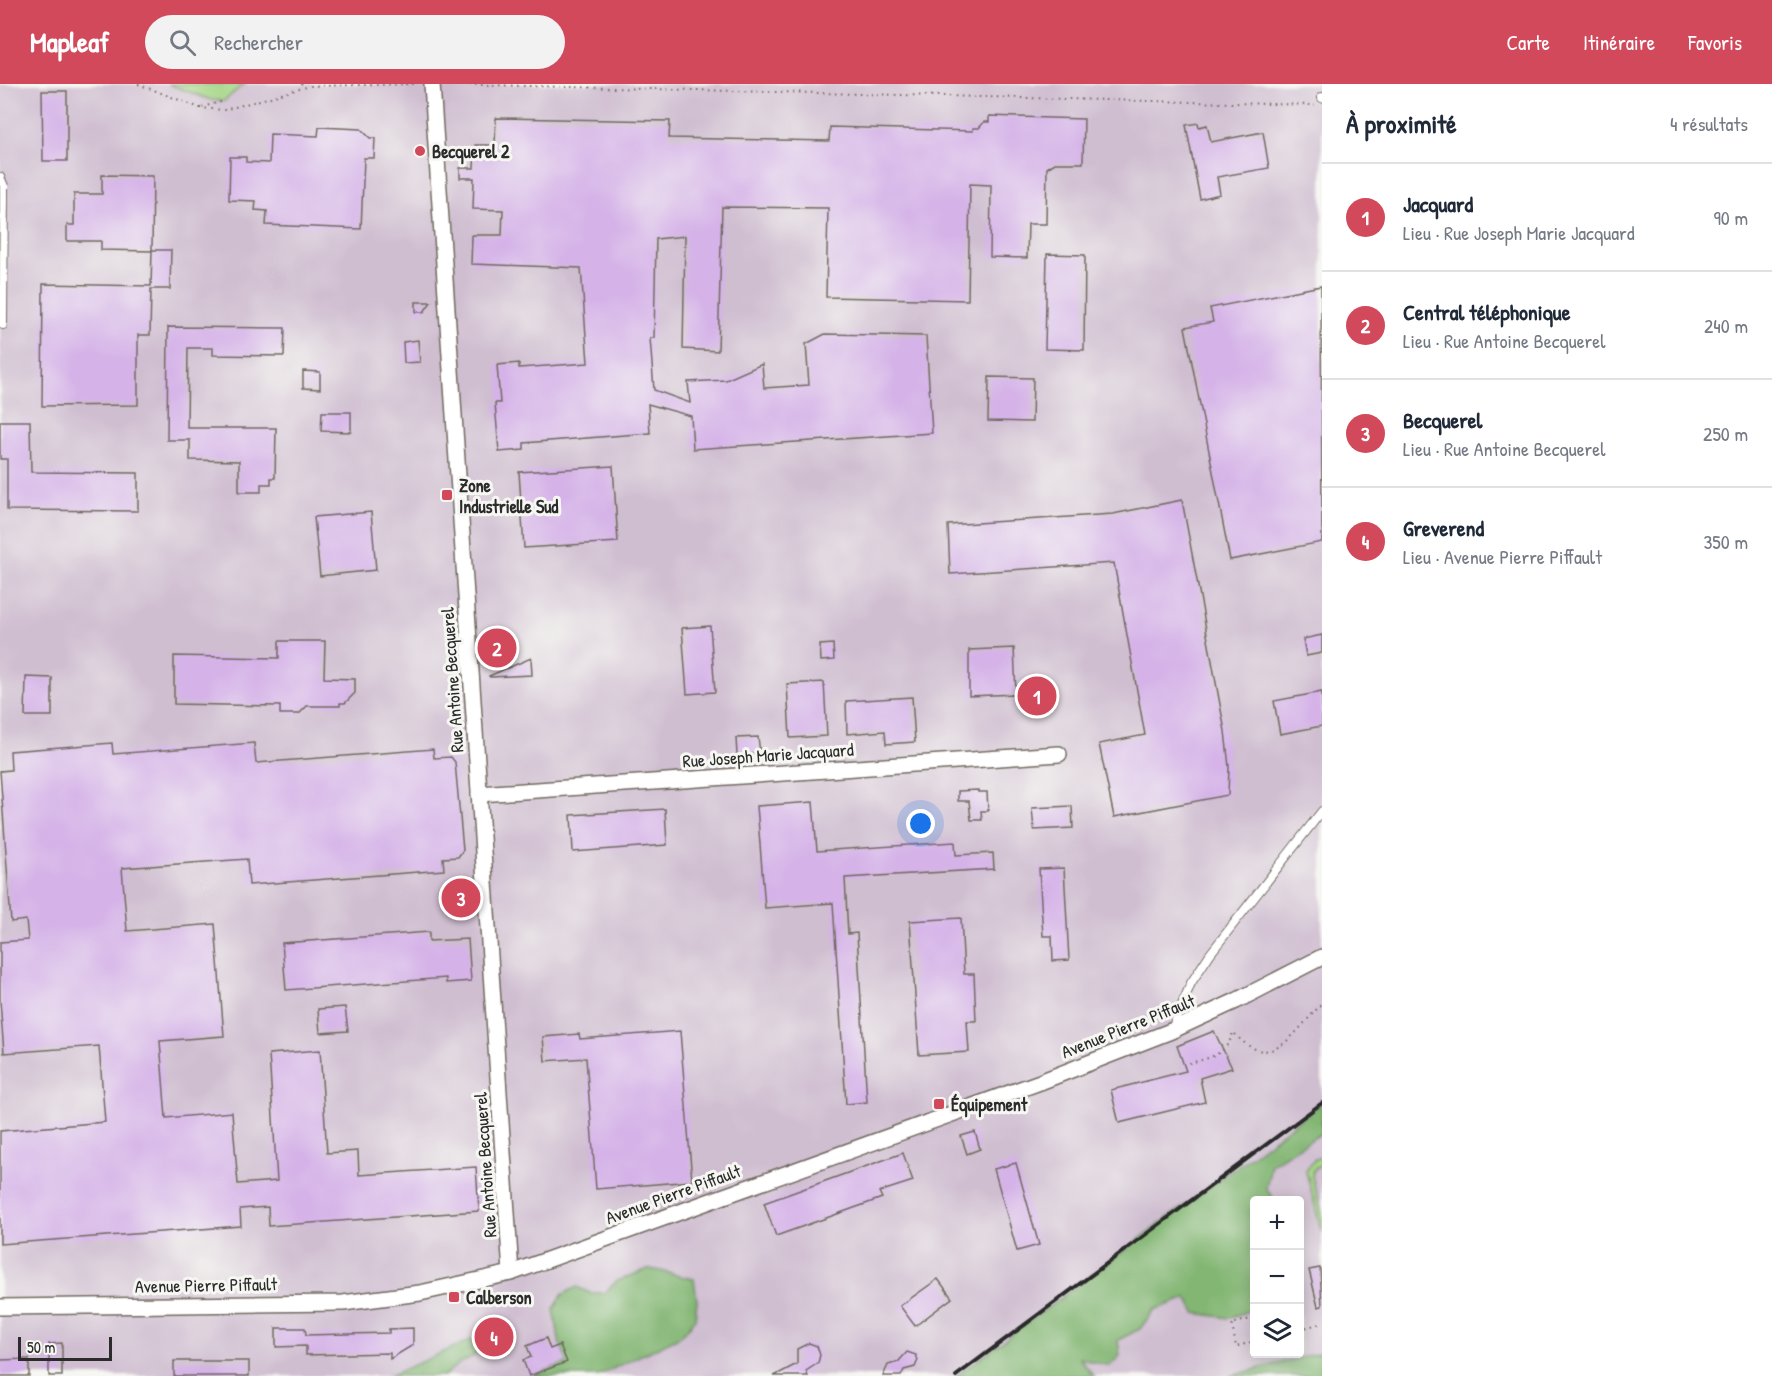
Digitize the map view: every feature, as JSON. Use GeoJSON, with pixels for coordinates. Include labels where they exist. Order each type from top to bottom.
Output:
{"type":"FeatureCollection","features":[{"type":"Feature","properties":{"kind":"street","name":"Rue Antoine Becquerel"},"geometry":{"type":"LineString","coordinates":[[432,84],[512,1273]]}},
{"type":"Feature","properties":{"kind":"street","name":"Rue Joseph Marie Jacquard"},"geometry":{"type":"LineString","coordinates":[[480,794],[1059,754]]}},
{"type":"Feature","properties":{"kind":"street","name":"Avenue Pierre Piffault"},"geometry":{"type":"LineString","coordinates":[[0,1307],[343,1303],[420,1293],[512,1273],[1034,1084],[1171,1031],[1322,957]]}},
{"type":"Feature","properties":{"kind":"lane"},"geometry":{"type":"LineString","coordinates":[[0,177],[4,186],[3,325]]}},
{"type":"Feature","properties":{"kind":"lane"},"geometry":{"type":"LineString","coordinates":[[1171,1031],[1191,983],[1322,811]]}},
{"type":"Feature","properties":{"kind":"path"},"geometry":{"type":"LineString","coordinates":[[138,84],[200,108],[224,110],[310,86]]}},
{"type":"Feature","properties":{"kind":"path"},"geometry":{"type":"LineString","coordinates":[[301,84],[310,86],[423,84]]}},
{"type":"Feature","properties":{"kind":"path"},"geometry":{"type":"LineString","coordinates":[[440,84],[1322,106]]}},
{"type":"Feature","properties":{"kind":"path"},"geometry":{"type":"LineString","coordinates":[[200,108],[224,101]]}},
{"type":"Feature","properties":{"kind":"path"},"geometry":{"type":"LineString","coordinates":[[1189,1063],[1216,1055],[1226,1047],[1233,1032],[1247,1047],[1262,1050],[1278,1047],[1297,1034],[1322,1004]]}},
{"type":"Feature","properties":{"kind":"path"},"geometry":{"type":"LineString","coordinates":[[1250,1319],[1232,1324],[1236,1347],[1250,1342]]}},
{"type":"Feature","properties":{"kind":"path"},"geometry":{"type":"LineString","coordinates":[[1304,1328],[1322,1323]]}},
{"type":"Feature","properties":{"kind":"shaded area"},"geometry":{"type":"Polygon","coordinates":[[[0,84],[1322,84],[1322,1376],[0,1376],[0,84]]]}},
{"type":"Feature","properties":{"kind":"green space"},"geometry":{"type":"Polygon","coordinates":[[[168,84],[244,84],[224,101],[211,100],[168,84]]]}},
{"type":"Feature","properties":{"kind":"green space"},"geometry":{"type":"Polygon","coordinates":[[[1322,1103],[1322,1133],[1271,1164],[1266,1188],[1271,1196],[1250,1196],[1250,1310],[1229,1318],[1195,1313],[1187,1298],[1154,1310],[1140,1329],[1118,1340],[1120,1356],[1109,1366],[1079,1358],[1094,1376],[956,1376],[1322,1103]]]}},
{"type":"Feature","properties":{"kind":"green space"},"geometry":{"type":"Polygon","coordinates":[[[1322,1157],[1322,1165],[1314,1169],[1312,1176],[1322,1213],[1322,1233],[1306,1171],[1315,1159],[1322,1157]]]}},
{"type":"Feature","properties":{"kind":"green space"},"geometry":{"type":"Polygon","coordinates":[[[648,1269],[694,1279],[697,1301],[695,1319],[681,1336],[598,1376],[531,1376],[567,1362],[560,1345],[554,1309],[563,1294],[577,1287],[590,1293],[604,1293],[617,1281],[648,1269]]]}},
{"type":"Feature","properties":{"kind":"green space"},"geometry":{"type":"Polygon","coordinates":[[[482,1335],[481,1352],[457,1365],[444,1376],[389,1376],[482,1335]]]}},
{"type":"Feature","properties":{"kind":"green space"},"geometry":{"type":"Polygon","coordinates":[[[1322,1352],[1322,1376],[1230,1376],[1304,1358],[1322,1352]]]}},
{"type":"Feature","properties":{"kind":"building"},"geometry":{"type":"Polygon","coordinates":[[[42,91],[67,91],[67,161],[43,161],[42,91]]]}},
{"type":"Feature","properties":{"kind":"building"},"geometry":{"type":"Polygon","coordinates":[[[989,116],[1084,119],[1083,163],[1055,163],[1047,168],[1046,224],[1028,224],[1027,258],[990,257],[991,185],[970,184],[968,300],[826,297],[828,208],[722,207],[718,351],[683,349],[685,236],[656,239],[654,338],[650,338],[654,390],[690,403],[688,382],[726,380],[762,364],[764,388],[809,385],[806,344],[825,334],[926,336],[932,433],[693,449],[691,416],[648,404],[650,433],[524,443],[524,450],[499,452],[495,403],[500,403],[497,365],[519,363],[519,368],[588,363],[581,268],[471,264],[472,235],[502,235],[503,210],[473,209],[474,178],[460,178],[460,168],[474,168],[475,145],[495,145],[496,118],[670,121],[669,138],[829,141],[830,127],[973,131],[973,128],[979,128],[984,122],[989,122],[989,116]]]}},
{"type":"Feature","properties":{"kind":"building"},"geometry":{"type":"Polygon","coordinates":[[[1198,123],[1199,127],[1207,125],[1211,142],[1263,132],[1269,168],[1217,177],[1220,194],[1200,199],[1186,125],[1198,123]]]}},
{"type":"Feature","properties":{"kind":"building"},"geometry":{"type":"Polygon","coordinates":[[[319,127],[361,129],[370,138],[375,138],[374,158],[364,158],[361,229],[266,225],[267,211],[255,210],[256,201],[229,200],[230,157],[246,157],[246,162],[269,163],[270,134],[318,136],[319,127]]]}},
{"type":"Feature","properties":{"kind":"building"},"geometry":{"type":"Polygon","coordinates":[[[102,175],[153,176],[152,250],[171,250],[170,289],[151,289],[150,335],[138,335],[138,405],[42,406],[43,284],[151,286],[152,251],[101,250],[101,241],[67,241],[67,225],[74,225],[74,194],[102,194],[102,175]]]}},
{"type":"Feature","properties":{"kind":"building"},"geometry":{"type":"Polygon","coordinates":[[[1047,254],[1085,255],[1084,350],[1045,349],[1047,254]]]}},
{"type":"Feature","properties":{"kind":"building"},"geometry":{"type":"Polygon","coordinates":[[[1321,286],[1322,542],[1230,560],[1185,327],[1213,322],[1210,308],[1321,286]]]}},
{"type":"Feature","properties":{"kind":"building"},"geometry":{"type":"Polygon","coordinates":[[[416,302],[431,302],[424,312],[416,312],[416,302]]]}},
{"type":"Feature","properties":{"kind":"building"},"geometry":{"type":"Polygon","coordinates":[[[168,327],[285,328],[284,356],[213,355],[213,348],[188,348],[187,428],[276,428],[275,478],[271,478],[271,484],[261,484],[261,492],[239,492],[239,461],[190,460],[190,440],[167,440],[168,327]]]}},
{"type":"Feature","properties":{"kind":"building"},"geometry":{"type":"Polygon","coordinates":[[[418,340],[420,362],[404,363],[403,342],[418,340]]]}},
{"type":"Feature","properties":{"kind":"building"},"geometry":{"type":"Polygon","coordinates":[[[303,371],[320,372],[320,389],[303,388],[303,371]]]}},
{"type":"Feature","properties":{"kind":"building"},"geometry":{"type":"Polygon","coordinates":[[[989,377],[1033,378],[1032,422],[988,421],[989,377]]]}},
{"type":"Feature","properties":{"kind":"building"},"geometry":{"type":"Polygon","coordinates":[[[322,412],[351,412],[351,432],[321,431],[322,412]]]}},
{"type":"Feature","properties":{"kind":"building"},"geometry":{"type":"Polygon","coordinates":[[[0,421],[30,421],[31,472],[138,473],[138,511],[7,510],[7,459],[0,459],[0,421]]]}},
{"type":"Feature","properties":{"kind":"building"},"geometry":{"type":"Polygon","coordinates":[[[613,466],[618,542],[524,548],[519,472],[613,466]]]}},
{"type":"Feature","properties":{"kind":"building"},"geometry":{"type":"Polygon","coordinates":[[[1182,500],[1225,731],[1229,767],[1228,795],[1114,817],[1099,744],[1145,735],[1114,563],[950,574],[948,525],[1113,514],[1182,500]]]}},
{"type":"Feature","properties":{"kind":"building"},"geometry":{"type":"Polygon","coordinates":[[[371,512],[376,570],[320,576],[314,517],[371,512]]]}},
{"type":"Feature","properties":{"kind":"building"},"geometry":{"type":"Polygon","coordinates":[[[710,626],[715,692],[687,694],[682,628],[710,626]]]}},
{"type":"Feature","properties":{"kind":"building"},"geometry":{"type":"Polygon","coordinates":[[[1322,635],[1322,653],[1306,656],[1303,639],[1322,635]]]}},
{"type":"Feature","properties":{"kind":"building"},"geometry":{"type":"Polygon","coordinates":[[[503,640],[504,655],[492,656],[490,641],[503,640]]]}},
{"type":"Feature","properties":{"kind":"building"},"geometry":{"type":"Polygon","coordinates":[[[279,641],[325,641],[324,678],[355,679],[355,693],[345,703],[340,703],[340,706],[307,706],[299,714],[280,714],[280,706],[174,704],[174,656],[279,658],[279,641]]]}},
{"type":"Feature","properties":{"kind":"building"},"geometry":{"type":"Polygon","coordinates":[[[833,644],[834,660],[821,661],[820,645],[833,644]]]}},
{"type":"Feature","properties":{"kind":"building"},"geometry":{"type":"Polygon","coordinates":[[[1014,648],[1016,694],[969,696],[969,650],[1014,648]]]}},
{"type":"Feature","properties":{"kind":"building"},"geometry":{"type":"Polygon","coordinates":[[[531,658],[532,675],[489,676],[531,658]]]}},
{"type":"Feature","properties":{"kind":"building"},"geometry":{"type":"Polygon","coordinates":[[[26,677],[52,678],[52,716],[25,716],[26,677]]]}},
{"type":"Feature","properties":{"kind":"building"},"geometry":{"type":"Polygon","coordinates":[[[824,682],[827,736],[790,738],[787,684],[824,682]]]}},
{"type":"Feature","properties":{"kind":"building"},"geometry":{"type":"Polygon","coordinates":[[[1322,692],[1322,726],[1280,734],[1274,701],[1322,692]]]}},
{"type":"Feature","properties":{"kind":"building"},"geometry":{"type":"Polygon","coordinates":[[[912,697],[915,742],[886,744],[885,731],[847,734],[846,701],[912,697]]]}},
{"type":"Feature","properties":{"kind":"building"},"geometry":{"type":"Polygon","coordinates":[[[758,737],[760,753],[737,755],[736,738],[758,737]]]}},
{"type":"Feature","properties":{"kind":"building"},"geometry":{"type":"Polygon","coordinates":[[[112,743],[113,754],[254,743],[256,763],[433,749],[434,758],[451,757],[455,762],[463,850],[458,857],[443,858],[444,870],[249,885],[247,859],[122,868],[127,931],[215,924],[224,1036],[160,1041],[166,1118],[232,1112],[238,1184],[277,1181],[269,1054],[320,1050],[327,1153],[358,1151],[359,1175],[476,1167],[479,1211],[269,1226],[268,1207],[240,1209],[241,1226],[0,1244],[0,1131],[105,1122],[99,1046],[4,1053],[0,1001],[0,942],[28,940],[26,920],[11,922],[0,771],[11,770],[10,751],[112,743]]]}},
{"type":"Feature","properties":{"kind":"building"},"geometry":{"type":"Polygon","coordinates":[[[978,790],[978,792],[987,792],[988,811],[981,811],[982,820],[971,820],[969,801],[958,801],[958,791],[978,790]]]}},
{"type":"Feature","properties":{"kind":"building"},"geometry":{"type":"Polygon","coordinates":[[[813,802],[817,851],[955,842],[956,855],[993,853],[994,869],[845,878],[848,934],[857,933],[867,1102],[846,1104],[833,903],[765,908],[757,806],[813,802]]]}},
{"type":"Feature","properties":{"kind":"building"},"geometry":{"type":"Polygon","coordinates":[[[1072,806],[1073,828],[1034,830],[1032,808],[1072,806]]]}},
{"type":"Feature","properties":{"kind":"building"},"geometry":{"type":"Polygon","coordinates":[[[665,809],[667,845],[573,852],[571,815],[665,809]]]}},
{"type":"Feature","properties":{"kind":"building"},"geometry":{"type":"Polygon","coordinates":[[[1064,868],[1069,960],[1053,961],[1052,936],[1043,936],[1039,869],[1064,868]]]}},
{"type":"Feature","properties":{"kind":"building"},"geometry":{"type":"Polygon","coordinates":[[[961,918],[964,974],[974,974],[976,1021],[967,1021],[969,1052],[919,1055],[910,921],[961,918]]]}},
{"type":"Feature","properties":{"kind":"building"},"geometry":{"type":"Polygon","coordinates":[[[429,932],[429,941],[468,939],[471,981],[446,983],[446,978],[286,990],[282,943],[429,932]]]}},
{"type":"Feature","properties":{"kind":"building"},"geometry":{"type":"Polygon","coordinates":[[[345,1007],[348,1031],[320,1033],[318,1009],[345,1007]]]}},
{"type":"Feature","properties":{"kind":"building"},"geometry":{"type":"Polygon","coordinates":[[[680,1031],[692,1181],[596,1189],[586,1058],[545,1061],[543,1037],[579,1034],[580,1039],[680,1031]]]}},
{"type":"Feature","properties":{"kind":"building"},"geometry":{"type":"Polygon","coordinates":[[[1214,1031],[1232,1068],[1200,1078],[1205,1102],[1119,1123],[1111,1090],[1186,1071],[1177,1046],[1214,1031]]]}},
{"type":"Feature","properties":{"kind":"building"},"geometry":{"type":"Polygon","coordinates":[[[975,1132],[980,1149],[967,1154],[961,1136],[975,1132]]]}},
{"type":"Feature","properties":{"kind":"building"},"geometry":{"type":"Polygon","coordinates":[[[903,1153],[913,1181],[879,1192],[882,1198],[776,1236],[764,1203],[903,1153]]]}},
{"type":"Feature","properties":{"kind":"building"},"geometry":{"type":"Polygon","coordinates":[[[1016,1163],[1039,1245],[1017,1251],[994,1169],[1016,1163]]]}},
{"type":"Feature","properties":{"kind":"building"},"geometry":{"type":"Polygon","coordinates":[[[1320,1268],[1322,1306],[1318,1307],[1309,1270],[1320,1268]]]}},
{"type":"Feature","properties":{"kind":"building"},"geometry":{"type":"Polygon","coordinates":[[[938,1279],[952,1298],[915,1326],[900,1306],[938,1279]]]}},
{"type":"Feature","properties":{"kind":"building"},"geometry":{"type":"Polygon","coordinates":[[[276,1328],[305,1328],[306,1335],[389,1333],[389,1329],[413,1328],[413,1345],[390,1359],[390,1353],[306,1355],[306,1346],[276,1347],[276,1328]]]}},
{"type":"Feature","properties":{"kind":"building"},"geometry":{"type":"Polygon","coordinates":[[[546,1338],[550,1349],[560,1345],[567,1362],[529,1376],[523,1360],[531,1357],[527,1346],[546,1338]]]}},
{"type":"Feature","properties":{"kind":"building"},"geometry":{"type":"Polygon","coordinates":[[[62,1343],[62,1376],[49,1376],[49,1344],[62,1343]]]}},
{"type":"Feature","properties":{"kind":"building"},"geometry":{"type":"Polygon","coordinates":[[[809,1343],[817,1346],[820,1355],[818,1363],[806,1371],[808,1376],[774,1376],[797,1364],[797,1349],[809,1343]]]}},
{"type":"Feature","properties":{"kind":"building"},"geometry":{"type":"Polygon","coordinates":[[[907,1352],[916,1355],[918,1360],[915,1367],[904,1370],[901,1376],[883,1376],[888,1365],[898,1362],[907,1352]]]}},
{"type":"Feature","properties":{"kind":"building"},"geometry":{"type":"Polygon","coordinates":[[[29,1359],[29,1376],[0,1376],[0,1360],[29,1359]]]}},
{"type":"Feature","properties":{"kind":"building"},"geometry":{"type":"Polygon","coordinates":[[[174,1361],[249,1361],[249,1376],[174,1376],[174,1361]]]}},
{"type":"Feature","properties":{"kind":"railway"},"geometry":{"type":"LineString","coordinates":[[956,1376],[1322,1103]]}},
{"type":"Feature","properties":{"kind":"place","name":"Becquerel 2"},"geometry":{"type":"Point","coordinates":[420,151]}},
{"type":"Feature","properties":{"kind":"place","name":"Zone Industrielle Sud"},"geometry":{"type":"Point","coordinates":[447,495]}},
{"type":"Feature","properties":{"kind":"place","name":"Central téléphonique"},"geometry":{"type":"Point","coordinates":[497,648]}},
{"type":"Feature","properties":{"kind":"place","name":"Jacquard"},"geometry":{"type":"Point","coordinates":[1037,696]}},
{"type":"Feature","properties":{"kind":"place","name":"Becquerel"},"geometry":{"type":"Point","coordinates":[461,898]}},
{"type":"Feature","properties":{"kind":"place","name":"Équipement"},"geometry":{"type":"Point","coordinates":[939,1104]}},
{"type":"Feature","properties":{"kind":"place","name":"Calberson"},"geometry":{"type":"Point","coordinates":[454,1297]}},
{"type":"Feature","properties":{"kind":"place","name":"Greverend"},"geometry":{"type":"Point","coordinates":[494,1337]}}]}
